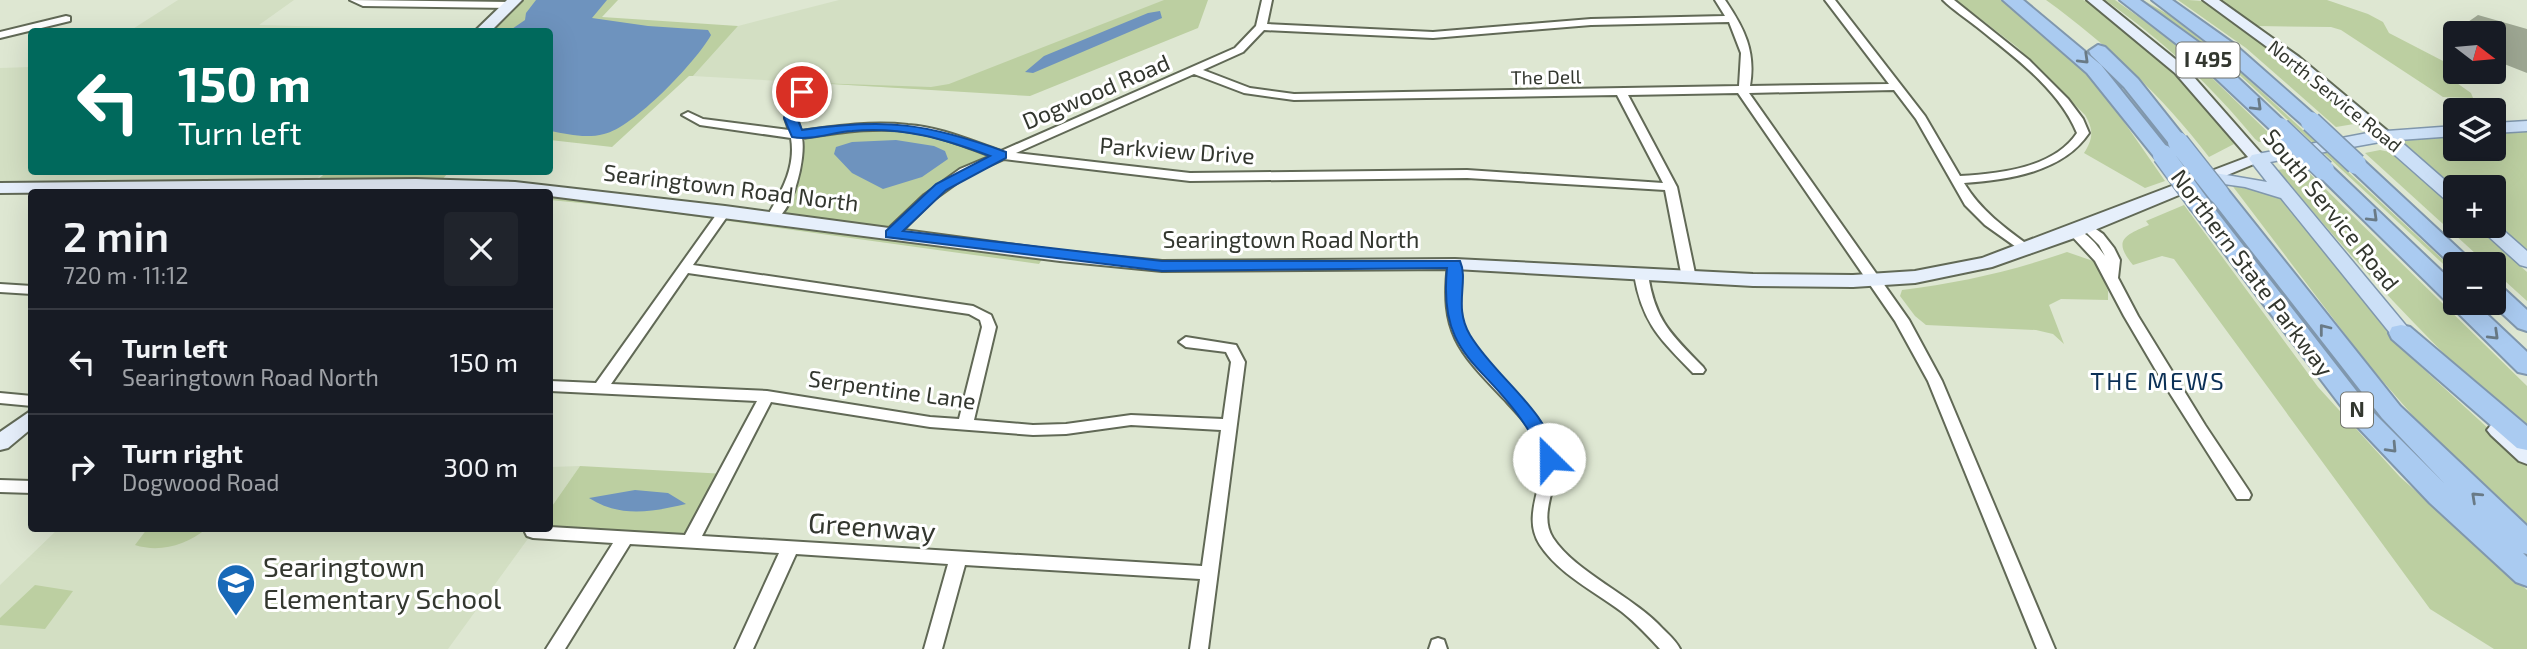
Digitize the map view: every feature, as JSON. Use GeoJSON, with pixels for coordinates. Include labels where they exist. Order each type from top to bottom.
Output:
{"type":"FeatureCollection","features":[{"type":"Feature","properties":{"kind":"highway","name":"Northern State Parkway"},"geometry":{"type":"LineString","coordinates":[[2012,0],[2094,69],[2170,148],[2223,217],[2363,416],[2432,489],[2527,574]]}},
{"type":"Feature","properties":{"kind":"highway","name":"Northern State Parkway"},"geometry":{"type":"LineString","coordinates":[[2034,0],[2102,55],[2131,83],[2170,148]]}},
{"type":"Feature","properties":{"kind":"highway","name":"I 495"},"geometry":{"type":"LineString","coordinates":[[2129,0],[2208,60],[2443,285]]}},
{"type":"Feature","properties":{"kind":"highway","name":"I 495"},"geometry":{"type":"LineString","coordinates":[[2161,0],[2233,52],[2451,252]]}},
{"type":"Feature","properties":{"kind":"highway","name":"Northern State Parkway"},"geometry":{"type":"LineString","coordinates":[[2223,217],[2391,412],[2460,482],[2527,542]]}},
{"type":"Feature","properties":{"kind":"highway"},"geometry":{"type":"LineString","coordinates":[[2506,303],[2527,323]]}},
{"type":"Feature","properties":{"kind":"highway"},"geometry":{"type":"LineString","coordinates":[[2474,315],[2527,366]]}},
{"type":"Feature","properties":{"kind":"highway"},"geometry":{"type":"LineString","coordinates":[[2401,333],[2527,441]]}},
{"type":"Feature","properties":{"kind":"main road","name":"South Service Road"},"geometry":{"type":"LineString","coordinates":[[2094,0],[2185,75],[2401,333],[2466,400],[2527,456]]}},
{"type":"Feature","properties":{"kind":"main road","name":"North Service Road"},"geometry":{"type":"LineString","coordinates":[[2210,0],[2294,60],[2443,188]]}},
{"type":"Feature","properties":{"kind":"main road"},"geometry":{"type":"LineString","coordinates":[[485,28],[512,3]]}},
{"type":"Feature","properties":{"kind":"main road"},"geometry":{"type":"LineString","coordinates":[[2506,127],[2527,126]]}},
{"type":"Feature","properties":{"kind":"main road"},"geometry":{"type":"LineString","coordinates":[[2258,159],[2384,136],[2443,132]]}},
{"type":"Feature","properties":{"kind":"main road","name":"Searingtown Road North"},"geometry":{"type":"LineString","coordinates":[[553,191],[1162,266],[1455,264],[1689,278],[1874,280],[1958,270],[2026,250],[2258,159]]}},
{"type":"Feature","properties":{"kind":"main road"},"geometry":{"type":"LineString","coordinates":[[304,189],[321,175]]}},
{"type":"Feature","properties":{"kind":"main road"},"geometry":{"type":"LineString","coordinates":[[2209,177],[2248,182],[2287,195]]}},
{"type":"Feature","properties":{"kind":"main road","name":"Searingtown Road North"},"geometry":{"type":"LineString","coordinates":[[0,188],[532,189]]}},
{"type":"Feature","properties":{"kind":"main road"},"geometry":{"type":"LineString","coordinates":[[2501,238],[2527,261]]}},
{"type":"Feature","properties":{"kind":"main road"},"geometry":{"type":"LineString","coordinates":[[0,443],[28,420]]}},
{"type":"Feature","properties":{"kind":"street"},"geometry":{"type":"LineString","coordinates":[[355,0],[363,4],[512,3]]}},
{"type":"Feature","properties":{"kind":"street"},"geometry":{"type":"LineString","coordinates":[[1267,0],[1261,27],[1433,35],[1591,22],[1733,19]]}},
{"type":"Feature","properties":{"kind":"street"},"geometry":{"type":"LineString","coordinates":[[1720,0],[1747,48],[1749,66],[1743,92],[1902,320],[1935,381],[2046,649]]}},
{"type":"Feature","properties":{"kind":"street"},"geometry":{"type":"LineString","coordinates":[[1830,0],[1922,118],[1956,180],[1978,212],[2026,250]]}},
{"type":"Feature","properties":{"kind":"street"},"geometry":{"type":"LineString","coordinates":[[1948,0],[2003,43],[2045,82],[2077,119],[2083,133],[2070,151],[2026,168],[2000,177],[1956,180]]}},
{"type":"Feature","properties":{"kind":"street"},"geometry":{"type":"LineString","coordinates":[[29,28],[66,19]]}},
{"type":"Feature","properties":{"kind":"street","name":"Dogwood Road"},"geometry":{"type":"LineString","coordinates":[[891,234],[941,187],[1001,155],[1197,71],[1239,50],[1261,27]]}},
{"type":"Feature","properties":{"kind":"street"},"geometry":{"type":"LineString","coordinates":[[0,35],[28,28]]}},
{"type":"Feature","properties":{"kind":"street","name":"The Dell"},"geometry":{"type":"LineString","coordinates":[[1197,71],[1248,91],[1294,97],[1743,92],[1899,87]]}},
{"type":"Feature","properties":{"kind":"street"},"geometry":{"type":"LineString","coordinates":[[773,218],[798,167],[797,135],[790,118],[810,77]]}},
{"type":"Feature","properties":{"kind":"street"},"geometry":{"type":"LineString","coordinates":[[1622,93],[1671,187],[1689,278]]}},
{"type":"Feature","properties":{"kind":"street","name":"Parkview Drive"},"geometry":{"type":"LineString","coordinates":[[688,115],[700,121],[797,135],[854,127],[910,128],[950,136],[1001,155],[1190,177],[1467,174],[1671,187]]}},
{"type":"Feature","properties":{"kind":"street"},"geometry":{"type":"LineString","coordinates":[[601,387],[724,211]]}},
{"type":"Feature","properties":{"kind":"street"},"geometry":{"type":"LineString","coordinates":[[2081,230],[2096,249],[2129,312],[2243,495]]}},
{"type":"Feature","properties":{"kind":"street"},"geometry":{"type":"LineString","coordinates":[[1455,264],[1452,298],[1455,320],[1462,335],[1486,369],[1531,420],[1546,447],[1549,471],[1539,520],[1546,541],[1570,564],[1638,615],[1671,649]]}},
{"type":"Feature","properties":{"kind":"street"},"geometry":{"type":"LineString","coordinates":[[684,268],[974,310],[986,318],[989,327],[965,425]]}},
{"type":"Feature","properties":{"kind":"street"},"geometry":{"type":"LineString","coordinates":[[1641,274],[1651,319],[1698,370]]}},
{"type":"Feature","properties":{"kind":"street"},"geometry":{"type":"LineString","coordinates":[[0,288],[28,290]]}},
{"type":"Feature","properties":{"kind":"street"},"geometry":{"type":"LineString","coordinates":[[1186,342],[1225,346],[1235,351],[1238,362],[1199,649]]}},
{"type":"Feature","properties":{"kind":"street","name":"Serpentine Lane"},"geometry":{"type":"LineString","coordinates":[[553,386],[768,396],[922,421],[965,425],[1066,429],[1149,419],[1228,425]]}},
{"type":"Feature","properties":{"kind":"street"},"geometry":{"type":"LineString","coordinates":[[690,542],[768,396]]}},
{"type":"Feature","properties":{"kind":"street"},"geometry":{"type":"LineString","coordinates":[[0,398],[28,401]]}},
{"type":"Feature","properties":{"kind":"street"},"geometry":{"type":"LineString","coordinates":[[0,486],[28,487]]}},
{"type":"Feature","properties":{"kind":"street","name":"Greenway"},"geometry":{"type":"LineString","coordinates":[[533,532],[1208,573]]}},
{"type":"Feature","properties":{"kind":"street"},"geometry":{"type":"LineString","coordinates":[[555,649],[625,538]]}},
{"type":"Feature","properties":{"kind":"street"},"geometry":{"type":"LineString","coordinates":[[744,649],[790,548]]}},
{"type":"Feature","properties":{"kind":"street"},"geometry":{"type":"LineString","coordinates":[[933,649],[958,559]]}},
{"type":"Feature","properties":{"kind":"shaded area"},"geometry":{"type":"Polygon","coordinates":[[[178,0],[294,0],[259,25],[370,28],[134,28],[178,0]]]}},
{"type":"Feature","properties":{"kind":"shaded area"},"geometry":{"type":"Polygon","coordinates":[[[520,0],[618,0],[602,17],[738,26],[693,76],[689,76],[612,147],[553,140],[553,28],[489,28],[520,0]]]}},
{"type":"Feature","properties":{"kind":"shaded area"},"geometry":{"type":"Polygon","coordinates":[[[839,0],[1170,0],[936,90],[693,76],[738,26],[839,0]]]}},
{"type":"Feature","properties":{"kind":"shaded area"},"geometry":{"type":"Polygon","coordinates":[[[1164,0],[1208,0],[1198,28],[1030,96],[815,83],[931,87],[949,84],[1164,0]]]}},
{"type":"Feature","properties":{"kind":"shaded area"},"geometry":{"type":"Polygon","coordinates":[[[1956,0],[2001,0],[2069,54],[2113,106],[2165,181],[2145,188],[2084,153],[2091,134],[2085,115],[2017,47],[1956,0]]]}},
{"type":"Feature","properties":{"kind":"shaded area"},"geometry":{"type":"Polygon","coordinates":[[[2046,0],[2083,0],[2116,22],[2211,112],[2234,144],[2209,157],[2173,113],[2133,72],[2046,0]]]}},
{"type":"Feature","properties":{"kind":"shaded area"},"geometry":{"type":"Polygon","coordinates":[[[2105,0],[2115,0],[2178,45],[2275,139],[2259,142],[2255,139],[2185,64],[2105,0]]]}},
{"type":"Feature","properties":{"kind":"shaded area"},"geometry":{"type":"Polygon","coordinates":[[[2143,0],[2171,16],[2234,66],[2443,260],[2443,264],[2230,66],[2143,0]]]}},
{"type":"Feature","properties":{"kind":"shaded area"},"geometry":{"type":"Polygon","coordinates":[[[2178,0],[2205,2],[2245,25],[2286,57],[2360,123],[2336,127],[2246,48],[2178,0]]]}},
{"type":"Feature","properties":{"kind":"shaded area"},"geometry":{"type":"Polygon","coordinates":[[[2219,0],[2327,0],[2368,14],[2383,22],[2389,33],[2443,61],[2443,84],[2458,84],[2471,93],[2473,98],[2443,97],[2341,30],[2331,27],[2256,26],[2219,0]]]}},
{"type":"Feature","properties":{"kind":"shaded area"},"geometry":{"type":"Polygon","coordinates":[[[28,67],[28,175],[321,175],[308,185],[0,188],[0,68],[28,67]]]}},
{"type":"Feature","properties":{"kind":"shaded area"},"geometry":{"type":"Polygon","coordinates":[[[2527,127],[2527,260],[2502,238],[2506,238],[2506,175],[2443,175],[2443,186],[2386,136],[2443,132],[2443,161],[2506,161],[2506,128],[2527,127]]]}},
{"type":"Feature","properties":{"kind":"shaded area"},"geometry":{"type":"Polygon","coordinates":[[[895,128],[920,132],[944,138],[989,157],[966,168],[892,232],[1046,253],[1039,264],[641,209],[553,200],[553,191],[776,217],[795,189],[803,162],[805,138],[852,129],[895,128]]]}},
{"type":"Feature","properties":{"kind":"shaded area"},"geometry":{"type":"Polygon","coordinates":[[[2380,150],[2395,153],[2443,197],[2443,224],[2365,153],[2380,150]]]}},
{"type":"Feature","properties":{"kind":"shaded area"},"geometry":{"type":"Polygon","coordinates":[[[2302,166],[2443,304],[2443,315],[2454,315],[2527,386],[2527,434],[2398,306],[2278,170],[2302,166]]]}},
{"type":"Feature","properties":{"kind":"shaded area"},"geometry":{"type":"Polygon","coordinates":[[[323,175],[446,175],[438,184],[532,189],[306,189],[323,175]]]}},
{"type":"Feature","properties":{"kind":"shaded area"},"geometry":{"type":"Polygon","coordinates":[[[2245,183],[2281,197],[2406,353],[2527,464],[2527,526],[2454,463],[2367,363],[2231,184],[2245,183]]]}},
{"type":"Feature","properties":{"kind":"shaded area"},"geometry":{"type":"Polygon","coordinates":[[[2184,205],[2318,387],[2400,477],[2527,590],[2527,649],[2494,649],[2430,609],[2174,259],[2162,256],[2133,265],[2123,250],[2124,239],[2149,225],[2146,221],[2184,205]]]}},
{"type":"Feature","properties":{"kind":"shaded area"},"geometry":{"type":"Polygon","coordinates":[[[2458,238],[2489,238],[2504,252],[2474,252],[2458,238]]]}},
{"type":"Feature","properties":{"kind":"shaded area"},"geometry":{"type":"Polygon","coordinates":[[[2067,252],[2096,262],[2108,291],[2108,300],[2061,299],[2049,305],[2064,344],[2053,334],[2036,330],[1926,325],[1915,316],[1900,296],[1902,290],[1986,276],[2067,252]]]}},
{"type":"Feature","properties":{"kind":"shaded area"},"geometry":{"type":"Polygon","coordinates":[[[2506,253],[2527,272],[2527,301],[2506,282],[2506,253]]]}},
{"type":"Feature","properties":{"kind":"shaded area","name":"Searingtown Elementary School"},"geometry":{"type":"Polygon","coordinates":[[[580,466],[553,505],[553,467],[580,466]]]}},
{"type":"Feature","properties":{"kind":"shaded area"},"geometry":{"type":"Polygon","coordinates":[[[580,466],[726,474],[690,542],[553,528],[553,505],[580,466]]]}},
{"type":"Feature","properties":{"kind":"shaded area","name":"Searingtown Elementary School"},"geometry":{"type":"Polygon","coordinates":[[[55,532],[533,532],[448,649],[0,649],[0,585],[55,532]]]}},
{"type":"Feature","properties":{"kind":"shaded area"},"geometry":{"type":"Polygon","coordinates":[[[145,532],[201,532],[181,543],[163,548],[135,545],[145,532]]]}},
{"type":"Feature","properties":{"kind":"shaded area"},"geometry":{"type":"Polygon","coordinates":[[[35,585],[73,591],[45,629],[0,625],[0,618],[35,585]]]}},
{"type":"Feature","properties":{"kind":"water"},"geometry":{"type":"Polygon","coordinates":[[[536,0],[607,0],[592,18],[648,26],[708,30],[711,35],[678,77],[631,120],[604,134],[577,136],[553,132],[553,28],[513,28],[525,20],[526,13],[536,0]]]}},
{"type":"Feature","properties":{"kind":"water"},"geometry":{"type":"Polygon","coordinates":[[[1160,11],[1162,18],[1033,73],[1025,72],[1044,56],[1148,13],[1160,11]]]}},
{"type":"Feature","properties":{"kind":"water"},"geometry":{"type":"Polygon","coordinates":[[[896,140],[934,146],[945,151],[948,159],[922,177],[883,189],[852,173],[834,154],[836,147],[852,142],[896,140]]]}},
{"type":"Feature","properties":{"kind":"water"},"geometry":{"type":"Polygon","coordinates":[[[635,490],[668,493],[686,504],[636,512],[612,508],[589,498],[635,490]]]}},
{"type":"Feature","properties":{"kind":"building"},"geometry":{"type":"Polygon","coordinates":[[[2478,15],[2499,21],[2469,21],[2478,15]]]}},
{"type":"Feature","properties":{"kind":"building"},"geometry":{"type":"Polygon","coordinates":[[[2506,23],[2527,29],[2527,73],[2506,65],[2506,23]]]}},
{"type":"Feature","properties":{"kind":"place","name":"Searingtown Elementary School"},"geometry":{"type":"Point","coordinates":[236,617]}},
{"type":"Feature","properties":{"kind":"district","name":"THE MEWS"},"geometry":{"type":"Point","coordinates":[2158,382]}},
{"type":"Feature","properties":{"kind":"route"},"geometry":{"type":"LineString","coordinates":[[802,92],[790,118],[797,135],[854,127],[891,126],[950,136],[1001,155],[964,172],[941,187],[891,234],[1162,266],[1254,268],[1455,264],[1452,298],[1455,320],[1462,335],[1486,369],[1531,420],[1546,447],[1549,459]]}}]}
